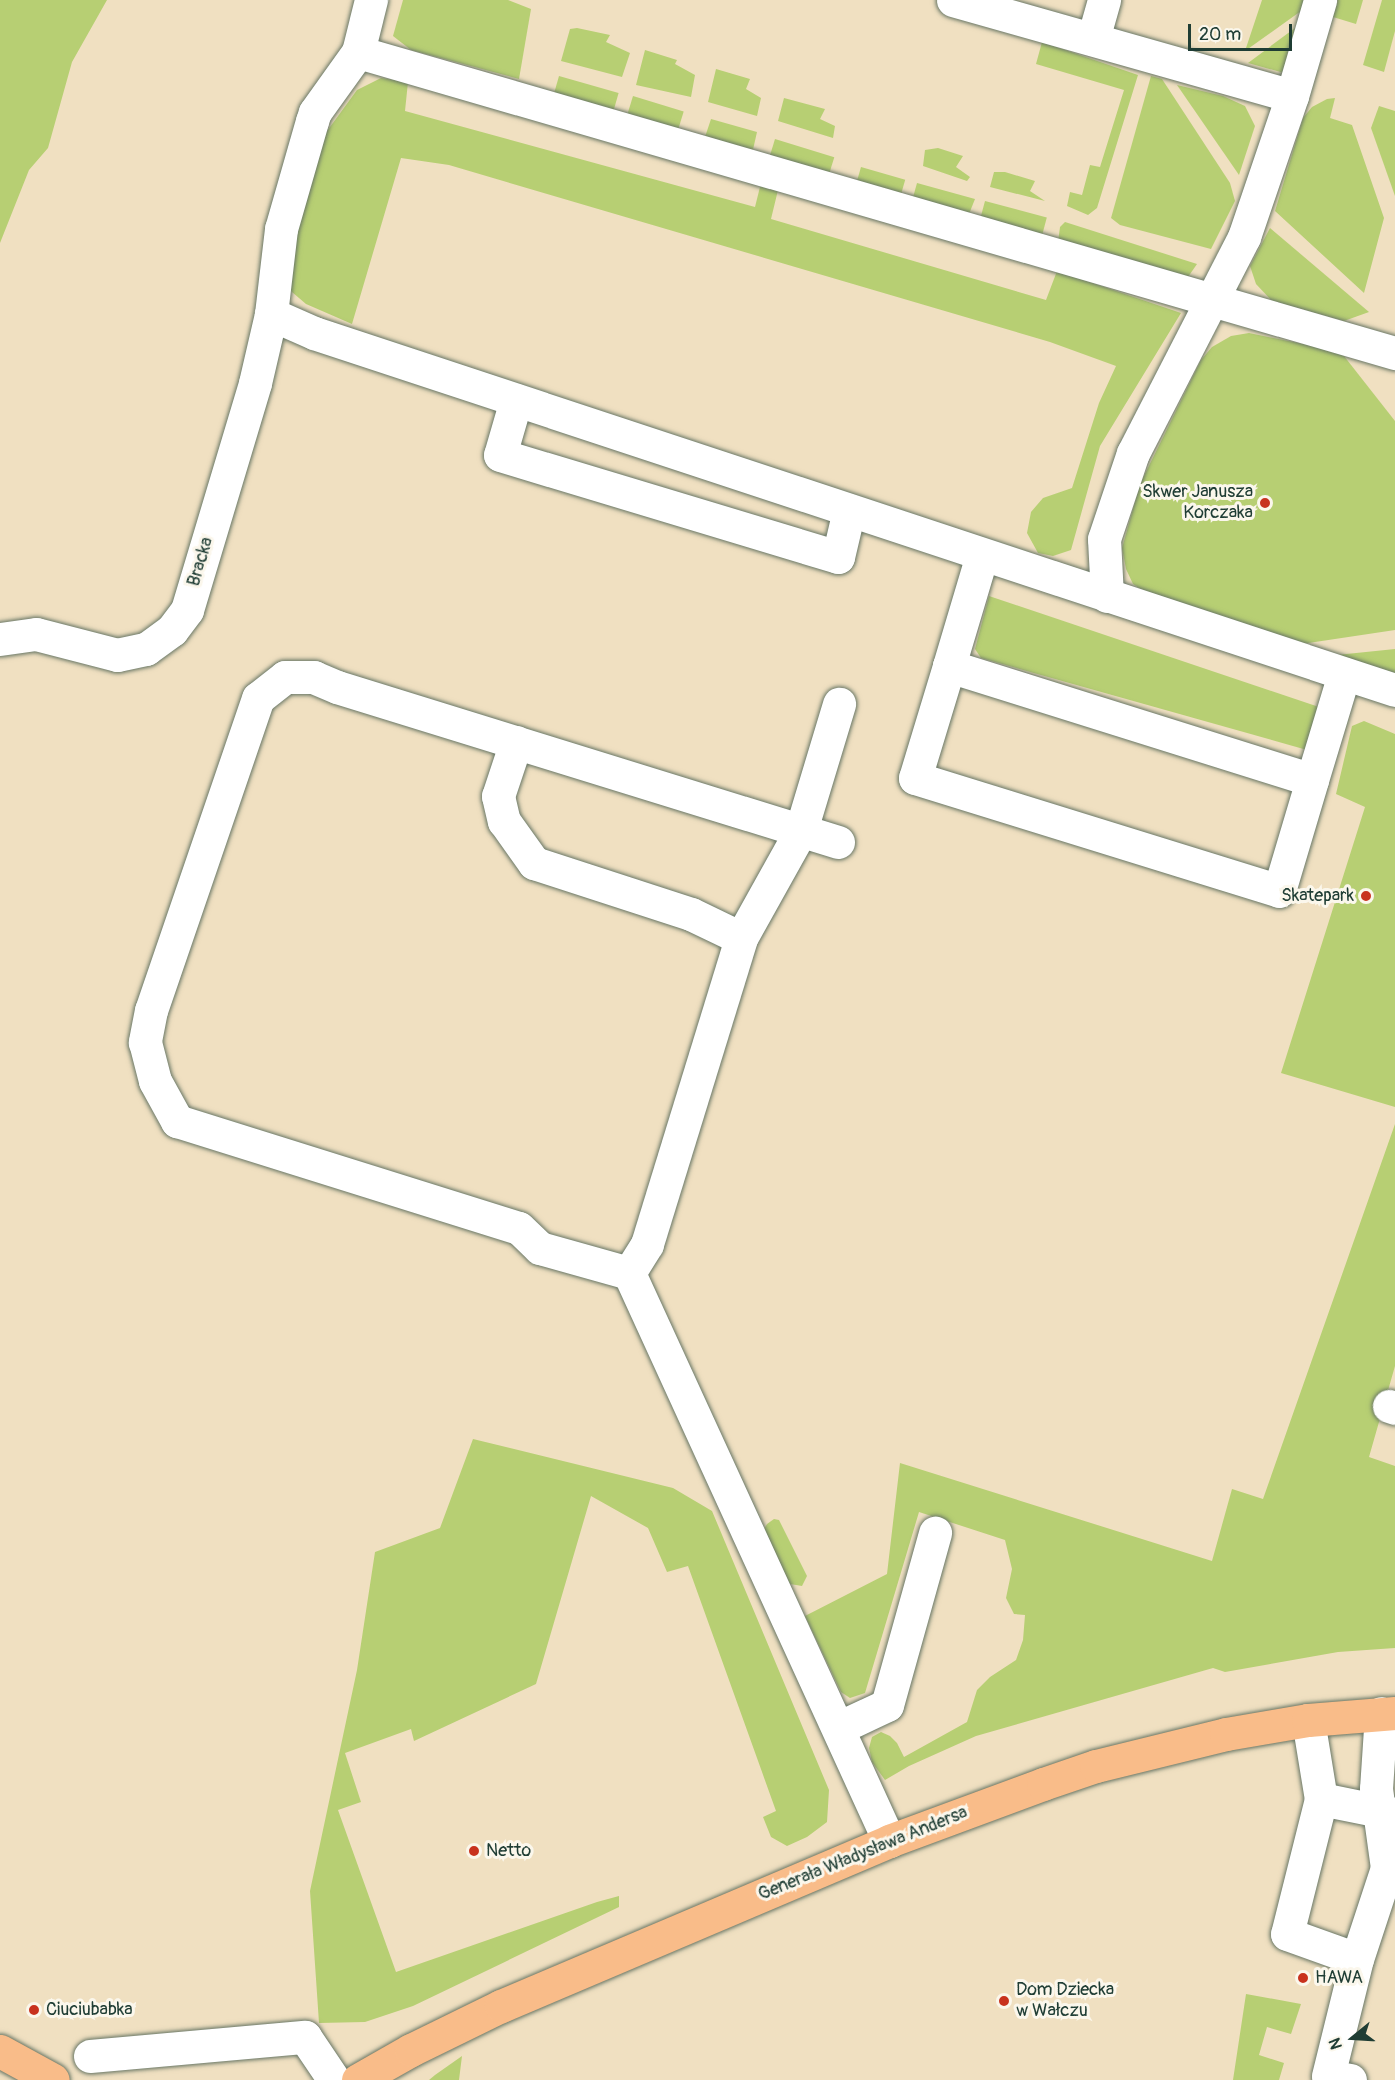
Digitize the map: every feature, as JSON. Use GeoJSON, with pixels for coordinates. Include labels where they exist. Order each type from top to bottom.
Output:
{"type":"FeatureCollection","features":[{"type":"Feature","properties":{"kind":"main road","name":"Generała Władysława Andersa"},"geometry":{"type":"LineString","coordinates":[[358,2080],[411,2050],[501,2006],[889,1841],[1096,1766],[1226,1734],[1308,1720],[1388,1713]]}},
{"type":"Feature","properties":{"kind":"main road"},"geometry":{"type":"LineString","coordinates":[[0,2051],[53,2080]]}},
{"type":"Feature","properties":{"kind":"street"},"geometry":{"type":"LineString","coordinates":[[371,0],[358,52],[1395,353]]}},
{"type":"Feature","properties":{"kind":"street"},"geometry":{"type":"LineString","coordinates":[[953,0],[1292,96]]}},
{"type":"Feature","properties":{"kind":"street"},"geometry":{"type":"LineString","coordinates":[[1093,39],[1104,0]]}},
{"type":"Feature","properties":{"kind":"street"},"geometry":{"type":"LineString","coordinates":[[1107,596],[1104,539],[1133,453],[1244,237],[1292,96],[1320,0]]}},
{"type":"Feature","properties":{"kind":"street","name":"Bracka"},"geometry":{"type":"LineString","coordinates":[[0,639],[36,634],[117,655],[146,649],[172,630],[187,610],[255,383],[271,314],[281,229],[315,112],[358,52]]}},
{"type":"Feature","properties":{"kind":"street"},"geometry":{"type":"LineString","coordinates":[[271,314],[314,333],[1395,690]]}},
{"type":"Feature","properties":{"kind":"street"},"geometry":{"type":"LineString","coordinates":[[516,400],[500,454],[838,557],[849,510]]}},
{"type":"Feature","properties":{"kind":"street"},"geometry":{"type":"LineString","coordinates":[[982,555],[915,778],[926,782],[1279,891],[1344,674]]}},
{"type":"Feature","properties":{"kind":"street"},"geometry":{"type":"LineString","coordinates":[[949,666],[1312,780]]}},
{"type":"Feature","properties":{"kind":"street"},"geometry":{"type":"LineString","coordinates":[[629,1272],[540,1248],[519,1228],[177,1121],[155,1081],[145,1042],[151,1010],[258,698],[285,677],[314,677],[337,687],[838,842]]}},
{"type":"Feature","properties":{"kind":"street"},"geometry":{"type":"LineString","coordinates":[[629,1272],[647,1244],[741,938],[801,830],[839,705]]}},
{"type":"Feature","properties":{"kind":"street"},"geometry":{"type":"LineString","coordinates":[[516,742],[498,796],[504,821],[534,863],[691,914],[741,938]]}},
{"type":"Feature","properties":{"kind":"street"},"geometry":{"type":"LineString","coordinates":[[629,1272],[889,1841]]}},
{"type":"Feature","properties":{"kind":"street"},"geometry":{"type":"LineString","coordinates":[[838,1728],[887,1705],[935,1533]]}},
{"type":"Feature","properties":{"kind":"street"},"geometry":{"type":"LineString","coordinates":[[1350,2080],[1328,2076],[1357,1959],[1387,1868],[1387,1812],[1376,1789],[1388,1713]]}},
{"type":"Feature","properties":{"kind":"street"},"geometry":{"type":"LineString","coordinates":[[1308,1720],[1321,1799],[1287,1934],[1357,1959]]}},
{"type":"Feature","properties":{"kind":"street"},"geometry":{"type":"LineString","coordinates":[[1321,1799],[1387,1812]]}},
{"type":"Feature","properties":{"kind":"street"},"geometry":{"type":"LineString","coordinates":[[90,2056],[305,2037],[334,2080]]}},
{"type":"Feature","properties":{"kind":"green space"},"geometry":{"type":"Polygon","coordinates":[[[0,0],[107,0],[72,62],[48,148],[29,170],[0,243],[0,0]]]}},
{"type":"Feature","properties":{"kind":"green space"},"geometry":{"type":"Polygon","coordinates":[[[403,0],[508,0],[531,9],[519,79],[411,50],[393,36],[403,0]]]}},
{"type":"Feature","properties":{"kind":"green space"},"geometry":{"type":"Polygon","coordinates":[[[1262,0],[1304,0],[1301,11],[1245,51],[1262,0]]]}},
{"type":"Feature","properties":{"kind":"green space"},"geometry":{"type":"Polygon","coordinates":[[[1338,0],[1363,0],[1356,24],[1333,17],[1338,0]]]}},
{"type":"Feature","properties":{"kind":"green space"},"geometry":{"type":"Polygon","coordinates":[[[1382,0],[1395,0],[1395,31],[1384,72],[1363,65],[1382,0]]]}},
{"type":"Feature","properties":{"kind":"green space"},"geometry":{"type":"Polygon","coordinates":[[[577,28],[610,35],[606,42],[630,53],[622,77],[561,61],[570,29],[577,28]]]}},
{"type":"Feature","properties":{"kind":"green space"},"geometry":{"type":"Polygon","coordinates":[[[1295,28],[1284,73],[1248,63],[1295,28]]]}},
{"type":"Feature","properties":{"kind":"green space"},"geometry":{"type":"Polygon","coordinates":[[[1042,42],[1138,75],[1097,208],[1088,215],[1067,206],[1070,192],[1082,195],[1090,165],[1100,167],[1124,90],[1036,64],[1042,42]]]}},
{"type":"Feature","properties":{"kind":"green space"},"geometry":{"type":"Polygon","coordinates":[[[645,50],[677,60],[675,64],[695,75],[691,97],[636,85],[645,50]]]}},
{"type":"Feature","properties":{"kind":"green space"},"geometry":{"type":"Polygon","coordinates":[[[716,69],[750,79],[746,89],[761,98],[757,116],[708,102],[716,69]]]}},
{"type":"Feature","properties":{"kind":"green space"},"geometry":{"type":"Polygon","coordinates":[[[559,76],[619,93],[613,113],[553,96],[559,76]]]}},
{"type":"Feature","properties":{"kind":"green space"},"geometry":{"type":"Polygon","coordinates":[[[1151,76],[1162,79],[1230,183],[1235,201],[1211,249],[1120,225],[1111,218],[1151,76]]]}},
{"type":"Feature","properties":{"kind":"green space"},"geometry":{"type":"Polygon","coordinates":[[[381,78],[408,82],[405,111],[755,207],[761,183],[779,186],[771,219],[1046,300],[1057,271],[1181,313],[1100,446],[1071,550],[1053,556],[1038,553],[1027,533],[1031,512],[1043,498],[1072,488],[1099,403],[1116,366],[1050,342],[449,165],[401,158],[352,324],[306,304],[292,292],[281,270],[322,138],[357,90],[381,78]]]}},
{"type":"Feature","properties":{"kind":"green space"},"geometry":{"type":"Polygon","coordinates":[[[1177,85],[1223,96],[1245,106],[1255,126],[1239,175],[1177,85]]]}},
{"type":"Feature","properties":{"kind":"green space"},"geometry":{"type":"Polygon","coordinates":[[[633,96],[684,111],[677,133],[627,117],[633,96]]]}},
{"type":"Feature","properties":{"kind":"green space"},"geometry":{"type":"Polygon","coordinates":[[[784,98],[825,109],[820,119],[835,126],[833,138],[778,121],[784,98]]]}},
{"type":"Feature","properties":{"kind":"green space"},"geometry":{"type":"Polygon","coordinates":[[[1335,98],[1330,118],[1352,125],[1384,218],[1364,293],[1275,211],[1303,118],[1312,107],[1327,99],[1335,98]]]}},
{"type":"Feature","properties":{"kind":"green space"},"geometry":{"type":"Polygon","coordinates":[[[1379,106],[1395,111],[1395,196],[1371,128],[1379,106]]]}},
{"type":"Feature","properties":{"kind":"green space"},"geometry":{"type":"Polygon","coordinates":[[[711,119],[757,132],[752,154],[705,137],[711,119]]]}},
{"type":"Feature","properties":{"kind":"green space"},"geometry":{"type":"Polygon","coordinates":[[[775,139],[834,157],[829,175],[769,157],[775,139]]]}},
{"type":"Feature","properties":{"kind":"green space"},"geometry":{"type":"Polygon","coordinates":[[[938,148],[963,156],[956,167],[970,177],[967,181],[923,166],[925,150],[938,148]]]}},
{"type":"Feature","properties":{"kind":"green space"},"geometry":{"type":"Polygon","coordinates":[[[861,167],[905,180],[901,195],[857,182],[861,167]]]}},
{"type":"Feature","properties":{"kind":"green space"},"geometry":{"type":"Polygon","coordinates":[[[994,172],[1005,172],[1035,181],[1030,191],[1045,201],[990,187],[994,172]]]}},
{"type":"Feature","properties":{"kind":"green space"},"geometry":{"type":"Polygon","coordinates":[[[917,183],[975,199],[969,214],[912,201],[917,183]]]}},
{"type":"Feature","properties":{"kind":"green space"},"geometry":{"type":"Polygon","coordinates":[[[985,201],[1047,218],[1042,237],[980,220],[985,201]]]}},
{"type":"Feature","properties":{"kind":"green space"},"geometry":{"type":"Polygon","coordinates":[[[1065,222],[1197,264],[1188,277],[1058,242],[1060,227],[1065,222]]]}},
{"type":"Feature","properties":{"kind":"green space"},"geometry":{"type":"Polygon","coordinates":[[[1270,228],[1369,312],[1344,321],[1272,301],[1256,284],[1250,266],[1270,228]]]}},
{"type":"Feature","properties":{"kind":"green space","name":"Skwer Janusza Korczaka"},"geometry":{"type":"Polygon","coordinates":[[[1249,333],[1328,349],[1344,356],[1395,421],[1395,630],[1295,645],[1145,592],[1133,584],[1126,569],[1122,548],[1140,484],[1201,360],[1212,347],[1231,336],[1249,333]]]}},
{"type":"Feature","properties":{"kind":"green space"},"geometry":{"type":"Polygon","coordinates":[[[989,596],[1319,707],[1307,750],[981,658],[975,649],[989,596]]]}},
{"type":"Feature","properties":{"kind":"green space"},"geometry":{"type":"Polygon","coordinates":[[[1395,649],[1395,678],[1327,656],[1395,649]]]}},
{"type":"Feature","properties":{"kind":"green space","name":"Skatepark"},"geometry":{"type":"Polygon","coordinates":[[[1364,721],[1395,734],[1395,1107],[1281,1073],[1365,807],[1336,794],[1352,726],[1364,721]]]}},
{"type":"Feature","properties":{"kind":"green space"},"geometry":{"type":"Polygon","coordinates":[[[1395,1124],[1395,1366],[1369,1457],[1395,1466],[1395,1648],[1338,1652],[1225,1672],[1213,1668],[976,1736],[909,1766],[885,1780],[872,1762],[869,1748],[872,1737],[881,1732],[890,1736],[897,1743],[904,1757],[967,1722],[977,1690],[990,1677],[1016,1660],[1023,1640],[1025,1615],[1014,1614],[1006,1598],[1012,1569],[1005,1540],[919,1512],[865,1693],[850,1698],[841,1692],[805,1616],[887,1574],[900,1463],[1212,1561],[1232,1489],[1263,1499],[1395,1124]]]}},
{"type":"Feature","properties":{"kind":"green space"},"geometry":{"type":"Polygon","coordinates":[[[473,1439],[673,1488],[712,1511],[829,1790],[827,1822],[807,1837],[787,1846],[771,1837],[763,1817],[776,1811],[688,1566],[667,1572],[648,1528],[591,1496],[536,1684],[414,1741],[411,1729],[345,1753],[361,1802],[338,1810],[396,1972],[619,1896],[619,1907],[413,2006],[365,2022],[319,2023],[310,1891],[357,1670],[375,1552],[440,1528],[473,1439]]]}},
{"type":"Feature","properties":{"kind":"green space"},"geometry":{"type":"Polygon","coordinates":[[[774,1519],[779,1520],[807,1576],[802,1586],[790,1584],[763,1531],[774,1519]]]}},
{"type":"Feature","properties":{"kind":"green space"},"geometry":{"type":"Polygon","coordinates":[[[1246,1994],[1301,2004],[1291,2034],[1267,2027],[1259,2055],[1284,2063],[1279,2080],[1233,2080],[1246,1994]]]}},
{"type":"Feature","properties":{"kind":"green space"},"geometry":{"type":"Polygon","coordinates":[[[462,2056],[459,2080],[429,2080],[435,2075],[462,2056]]]}},
{"type":"Feature","properties":{"kind":"place","name":"Skwer Janusza Korczaka"},"geometry":{"type":"Point","coordinates":[1265,503]}},
{"type":"Feature","properties":{"kind":"place","name":"Skatepark"},"geometry":{"type":"Point","coordinates":[1366,896]}},
{"type":"Feature","properties":{"kind":"place","name":"Netto"},"geometry":{"type":"Point","coordinates":[474,1851]}},
{"type":"Feature","properties":{"kind":"place","name":"HAWA"},"geometry":{"type":"Point","coordinates":[1303,1978]}},
{"type":"Feature","properties":{"kind":"place","name":"Dom Dziecka w Wałczu"},"geometry":{"type":"Point","coordinates":[1004,2001]}},
{"type":"Feature","properties":{"kind":"place","name":"Ciuciubabka"},"geometry":{"type":"Point","coordinates":[34,2010]}}]}
